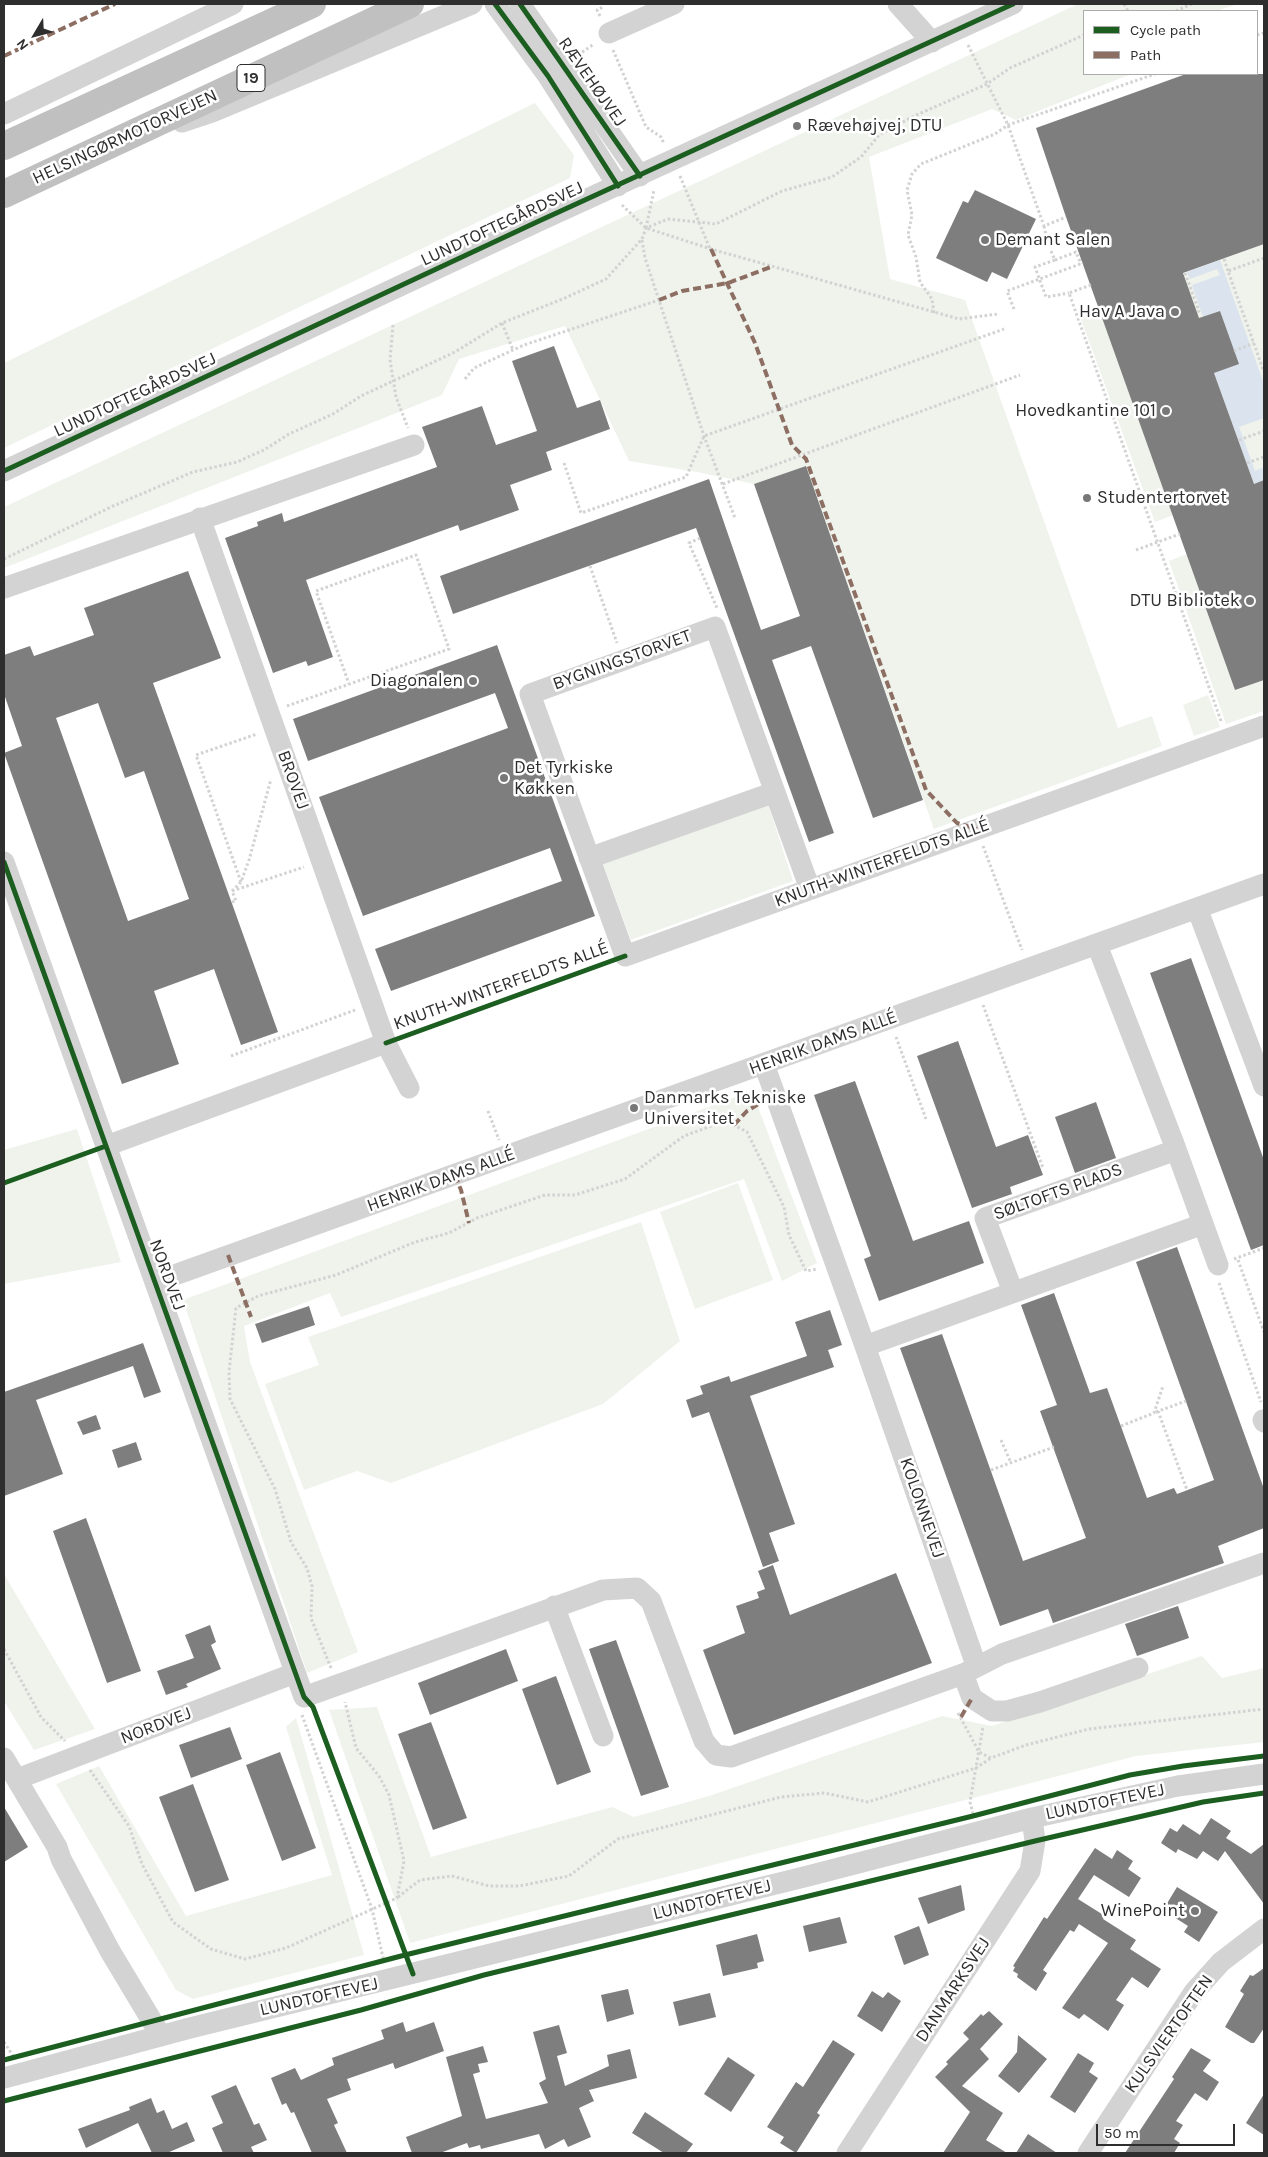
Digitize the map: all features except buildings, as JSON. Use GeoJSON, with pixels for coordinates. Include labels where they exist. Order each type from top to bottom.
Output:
{"type":"FeatureCollection","features":[{"type":"Feature","properties":{"kind":"highway","name":"19"},"geometry":{"type":"LineString","coordinates":[[4,146],[312,4]]}},
{"type":"Feature","properties":{"kind":"highway","name":"HELSINGØRMOTORVEJEN"},"geometry":{"type":"LineString","coordinates":[[4,194],[410,4]]}},
{"type":"Feature","properties":{"kind":"street"},"geometry":{"type":"LineString","coordinates":[[4,114],[233,4]]}},
{"type":"Feature","properties":{"kind":"street"},"geometry":{"type":"LineString","coordinates":[[92,153],[212,112],[472,4]]}},
{"type":"Feature","properties":{"kind":"street","name":"RÆVEHØJVEJ"},"geometry":{"type":"LineString","coordinates":[[496,4],[545,55],[640,176]]}},
{"type":"Feature","properties":{"kind":"street","name":"RÆVEHØJVEJ"},"geometry":{"type":"LineString","coordinates":[[520,4],[576,118],[618,186]]}},
{"type":"Feature","properties":{"kind":"street"},"geometry":{"type":"LineString","coordinates":[[610,40],[674,4]]}},
{"type":"Feature","properties":{"kind":"street"},"geometry":{"type":"LineString","coordinates":[[898,4],[932,42]]}},
{"type":"Feature","properties":{"kind":"street","name":"LUNDTOFTEGÅRDSVEJ"},"geometry":{"type":"LineString","coordinates":[[4,472],[1013,4]]}},
{"type":"Feature","properties":{"kind":"street"},"geometry":{"type":"LineString","coordinates":[[4,588],[200,518],[414,445]]}},
{"type":"Feature","properties":{"kind":"street","name":"BROVEJ"},"geometry":{"type":"LineString","coordinates":[[200,518],[386,1043],[409,1088]]}},
{"type":"Feature","properties":{"kind":"street","name":"BYGNINGSTORVET"},"geometry":{"type":"LineString","coordinates":[[625,956],[530,694],[622,660],[715,627],[810,889]]}},
{"type":"Feature","properties":{"kind":"street","name":"KNUTH-WINTERFELDTS ALLÉ"},"geometry":{"type":"LineString","coordinates":[[625,956],[1264,726]]}},
{"type":"Feature","properties":{"kind":"street"},"geometry":{"type":"LineString","coordinates":[[589,858],[775,792]]}},
{"type":"Feature","properties":{"kind":"street","name":"NORDVEJ"},"geometry":{"type":"LineString","coordinates":[[4,862],[304,1697]]}},
{"type":"Feature","properties":{"kind":"street","name":"HENRIK DAMS ALLÉ"},"geometry":{"type":"LineString","coordinates":[[154,1282],[1264,884]]}},
{"type":"Feature","properties":{"kind":"street"},"geometry":{"type":"LineString","coordinates":[[1197,908],[1264,1086]]}},
{"type":"Feature","properties":{"kind":"street"},"geometry":{"type":"LineString","coordinates":[[1098,945],[1203,1224],[1228,1261]]}},
{"type":"Feature","properties":{"kind":"street","name":"KNUTH-WINTERFELDTS ALLÉ"},"geometry":{"type":"LineString","coordinates":[[106,1146],[386,1043]]}},
{"type":"Feature","properties":{"kind":"street","name":"KOLONNEVEJ"},"geometry":{"type":"LineString","coordinates":[[764,1064],[865,1346],[961,1673],[972,1698],[992,1711],[1007,1711],[1040,1702],[1138,1668]]}},
{"type":"Feature","properties":{"kind":"street","name":"SØLTOFTS PLADS"},"geometry":{"type":"LineString","coordinates":[[1013,1292],[985,1218],[1176,1150]]}},
{"type":"Feature","properties":{"kind":"street"},"geometry":{"type":"LineString","coordinates":[[865,1346],[1203,1224]]}},
{"type":"Feature","properties":{"kind":"street"},"geometry":{"type":"LineString","coordinates":[[304,1697],[554,1606],[603,1590],[637,1588],[651,1601],[704,1741],[716,1755],[731,1757],[961,1673],[1011,1651],[1264,1563]]}},
{"type":"Feature","properties":{"kind":"street"},"geometry":{"type":"LineString","coordinates":[[554,1606],[603,1736]]}},
{"type":"Feature","properties":{"kind":"street","name":"NORDVEJ"},"geometry":{"type":"LineString","coordinates":[[17,1779],[295,1673]]}},
{"type":"Feature","properties":{"kind":"street"},"geometry":{"type":"LineString","coordinates":[[4,1758],[57,1847],[61,1859],[110,1951],[161,2036]]}},
{"type":"Feature","properties":{"kind":"street","name":"LUNDTOFTEVEJ"},"geometry":{"type":"LineString","coordinates":[[4,2078],[161,2036],[385,1971],[1032,1818],[1178,1786],[1264,1774]]}},
{"type":"Feature","properties":{"kind":"street","name":"DANMARKSVEJ"},"geometry":{"type":"LineString","coordinates":[[847,2153],[1030,1871],[1035,1841],[1032,1818]]}},
{"type":"Feature","properties":{"kind":"street","name":"KULSVIERTOFTEN"},"geometry":{"type":"LineString","coordinates":[[1088,2153],[1194,1992],[1221,1962],[1264,1929]]}},
{"type":"Feature","properties":{"kind":"path"},"geometry":{"type":"LineString","coordinates":[[1178,10],[1192,4]]}},
{"type":"Feature","properties":{"kind":"path"},"geometry":{"type":"LineString","coordinates":[[960,28],[1008,125],[1044,226],[1047,240]]}},
{"type":"Feature","properties":{"kind":"path"},"geometry":{"type":"LineString","coordinates":[[646,228],[668,219],[716,224],[782,191],[832,177],[861,157],[879,135],[912,117],[987,84],[1010,68],[1083,35]]}},
{"type":"Feature","properties":{"kind":"path"},"geometry":{"type":"LineString","coordinates":[[610,40],[646,127],[661,137],[710,249]]}},
{"type":"Feature","properties":{"kind":"path"},"geometry":{"type":"LineString","coordinates":[[934,313],[932,299],[920,282],[916,256],[908,234],[912,215],[907,190],[912,174],[921,164],[996,134],[1008,125],[1152,75]]}},
{"type":"Feature","properties":{"kind":"path"},"geometry":{"type":"LineString","coordinates":[[4,559],[113,506],[193,472],[237,462],[264,450],[289,434],[333,414],[362,396],[455,352],[502,323],[565,298],[606,279],[642,239],[646,228],[655,188],[640,176]]}},
{"type":"Feature","properties":{"kind":"path"},"geometry":{"type":"LineString","coordinates":[[618,186],[619,203],[646,228],[710,249],[934,313],[959,319],[998,314]]}},
{"type":"Feature","properties":{"kind":"path"},"geometry":{"type":"LineString","coordinates":[[1044,226],[1066,217]]}},
{"type":"Feature","properties":{"kind":"path"},"geometry":{"type":"LineString","coordinates":[[642,239],[645,258],[704,436],[735,518]]}},
{"type":"Feature","properties":{"kind":"path"},"geometry":{"type":"LineString","coordinates":[[1052,251],[1055,260]]}},
{"type":"Feature","properties":{"kind":"path"},"geometry":{"type":"LineString","coordinates":[[1014,309],[1007,291],[1040,279],[1082,264],[1076,252],[1035,267],[1040,279],[1046,297],[1069,293],[1091,285]]}},
{"type":"Feature","properties":{"kind":"path"},"geometry":{"type":"LineString","coordinates":[[1228,271],[1264,258]]}},
{"type":"Feature","properties":{"kind":"path"},"geometry":{"type":"LineString","coordinates":[[1224,259],[1264,372]]}},
{"type":"Feature","properties":{"kind":"path"},"geometry":{"type":"LineString","coordinates":[[1185,273],[1199,311],[1197,312]]}},
{"type":"Feature","properties":{"kind":"path"},"geometry":{"type":"LineString","coordinates":[[1069,293],[1227,738]]}},
{"type":"Feature","properties":{"kind":"path"},"geometry":{"type":"LineString","coordinates":[[465,379],[474,368],[513,350],[659,300]]}},
{"type":"Feature","properties":{"kind":"path"},"geometry":{"type":"LineString","coordinates":[[502,323],[513,350]]}},
{"type":"Feature","properties":{"kind":"path"},"geometry":{"type":"LineString","coordinates":[[393,325],[390,360],[393,381],[396,397],[414,445]]}},
{"type":"Feature","properties":{"kind":"path"},"geometry":{"type":"LineString","coordinates":[[564,463],[581,513],[686,477],[704,436],[1004,329]]}},
{"type":"Feature","properties":{"kind":"path"},"geometry":{"type":"LineString","coordinates":[[1234,350],[1254,343]]}},
{"type":"Feature","properties":{"kind":"path"},"geometry":{"type":"LineString","coordinates":[[723,484],[1020,375]]}},
{"type":"Feature","properties":{"kind":"path"},"geometry":{"type":"LineString","coordinates":[[1241,439],[1264,431]]}},
{"type":"Feature","properties":{"kind":"path"},"geometry":{"type":"LineString","coordinates":[[1247,463],[1264,457]]}},
{"type":"Feature","properties":{"kind":"path"},"geometry":{"type":"LineString","coordinates":[[1136,550],[1180,534]]}},
{"type":"Feature","properties":{"kind":"path"},"geometry":{"type":"LineString","coordinates":[[700,538],[689,543],[717,608],[715,627]]}},
{"type":"Feature","properties":{"kind":"path"},"geometry":{"type":"LineString","coordinates":[[241,882],[196,755],[349,684],[449,648],[416,555],[316,591],[349,684]]}},
{"type":"Feature","properties":{"kind":"path"},"geometry":{"type":"LineString","coordinates":[[590,566],[622,660]]}},
{"type":"Feature","properties":{"kind":"path"},"geometry":{"type":"LineString","coordinates":[[232,891],[241,882],[273,772],[288,766]]}},
{"type":"Feature","properties":{"kind":"path"},"geometry":{"type":"LineString","coordinates":[[977,829],[1022,952]]}},
{"type":"Feature","properties":{"kind":"path"},"geometry":{"type":"LineString","coordinates":[[232,891],[322,861]]}},
{"type":"Feature","properties":{"kind":"path"},"geometry":{"type":"LineString","coordinates":[[232,891],[236,901],[232,902]]}},
{"type":"Feature","properties":{"kind":"path"},"geometry":{"type":"LineString","coordinates":[[977,987],[1043,1168]]}},
{"type":"Feature","properties":{"kind":"path"},"geometry":{"type":"LineString","coordinates":[[231,1056],[372,1004]]}},
{"type":"Feature","properties":{"kind":"path"},"geometry":{"type":"LineString","coordinates":[[890,1019],[926,1119]]}},
{"type":"Feature","properties":{"kind":"path"},"geometry":{"type":"LineString","coordinates":[[488,1110],[500,1140]]}},
{"type":"Feature","properties":{"kind":"path"},"geometry":{"type":"LineString","coordinates":[[397,1898],[404,1861],[389,1795],[379,1776],[356,1748],[344,1701],[311,1618],[312,1586],[306,1568],[291,1542],[275,1489],[230,1398],[229,1372],[236,1308],[258,1296],[336,1275],[414,1242],[449,1233],[477,1218],[545,1194],[575,1195],[625,1179],[684,1136],[722,1122],[734,1125],[747,1132],[784,1207],[789,1235],[806,1271],[836,1264]]}},
{"type":"Feature","properties":{"kind":"path"},"geometry":{"type":"LineString","coordinates":[[1263,1415],[1215,1272],[1228,1261],[1264,1248]]}},
{"type":"Feature","properties":{"kind":"path"},"geometry":{"type":"LineString","coordinates":[[1228,1261],[1264,1332]]}},
{"type":"Feature","properties":{"kind":"path"},"geometry":{"type":"LineString","coordinates":[[1154,1413],[1163,1386]]}},
{"type":"Feature","properties":{"kind":"path"},"geometry":{"type":"LineString","coordinates":[[1121,1426],[1186,1401]]}},
{"type":"Feature","properties":{"kind":"path"},"geometry":{"type":"LineString","coordinates":[[1158,1411],[1187,1490]]}},
{"type":"Feature","properties":{"kind":"path"},"geometry":{"type":"LineString","coordinates":[[1000,1440],[1011,1463]]}},
{"type":"Feature","properties":{"kind":"path"},"geometry":{"type":"LineString","coordinates":[[991,1470],[1054,1447]]}},
{"type":"Feature","properties":{"kind":"path"},"geometry":{"type":"LineString","coordinates":[[4,1648],[41,1717],[80,1755],[128,1826],[142,1864],[173,1922],[211,1950],[245,1959],[286,1948],[397,1898],[420,1880],[452,1876],[489,1886],[519,1886],[569,1876],[618,1839],[781,1797],[824,1793],[868,1802],[976,1768],[992,1758],[1026,1745],[1089,1729],[1264,1709]]}},
{"type":"Feature","properties":{"kind":"path"},"geometry":{"type":"LineString","coordinates":[[961,1673],[979,1752],[970,1802],[973,1816]]}},
{"type":"Feature","properties":{"kind":"path"},"geometry":{"type":"LineString","coordinates":[[304,1697],[300,1711],[372,1908],[385,1971]]}},
{"type":"Feature","properties":{"kind":"path"},"geometry":{"type":"LineString","coordinates":[[979,1752],[992,1758]]}},
{"type":"Feature","properties":{"kind":"path"},"geometry":{"type":"LineString","coordinates":[[964,1819],[982,1814]]}},
{"type":"Feature","properties":{"kind":"path"},"geometry":{"type":"LineString","coordinates":[[381,1894],[388,1912]]}},
{"type":"Feature","properties":{"kind":"path"},"geometry":{"type":"LineString","coordinates":[[385,1971],[390,1959]]}},
{"type":"Feature","properties":{"kind":"path"},"geometry":{"type":"LineString","coordinates":[[374,1964],[385,1971]]}},
{"type":"Feature","properties":{"kind":"path"},"geometry":{"type":"LineString","coordinates":[[4,2042],[13,2057]]}},
{"type":"Feature","properties":{"kind":"path"},"geometry":{"type":"LineString","coordinates":[[4,2060],[22,2055]]}},
{"type":"Feature","properties":{"kind":"shaded area"},"geometry":{"type":"Polygon","coordinates":[[[1078,4],[1238,4],[1219,10],[1083,10],[1083,75],[1128,75],[1016,120],[992,109],[869,157],[890,279],[965,300],[1118,728],[1152,716],[1162,746],[934,829],[806,466],[754,484],[629,461],[565,326],[459,359],[442,395],[4,568],[4,507],[1078,4]]]}},
{"type":"Feature","properties":{"kind":"shaded area"},"geometry":{"type":"Polygon","coordinates":[[[535,103],[574,155],[570,178],[4,448],[4,363],[535,103]]]}},
{"type":"Feature","properties":{"kind":"shaded area"},"geometry":{"type":"Polygon","coordinates":[[[1264,244],[1264,480],[1254,484],[1239,440],[1220,311],[1199,318],[1183,274],[1264,244]]]}},
{"type":"Feature","properties":{"kind":"shaded area"},"geometry":{"type":"Polygon","coordinates":[[[1220,260],[1264,384],[1264,418],[1239,427],[1255,471],[1264,467],[1264,480],[1254,484],[1214,373],[1238,363],[1220,311],[1203,317],[1192,285],[1220,275],[1217,269],[1190,279],[1187,272],[1220,260]]]}},
{"type":"Feature","properties":{"kind":"shaded area"},"geometry":{"type":"Polygon","coordinates":[[[1098,305],[1173,515],[1155,522],[1078,311],[1098,305]]]}},
{"type":"Feature","properties":{"kind":"shaded area"},"geometry":{"type":"Polygon","coordinates":[[[1187,554],[1235,690],[1264,680],[1264,711],[1226,724],[1169,561],[1187,554]]]}},
{"type":"Feature","properties":{"kind":"shaded area"},"geometry":{"type":"Polygon","coordinates":[[[1208,695],[1220,727],[1194,736],[1183,705],[1208,695]]]}},
{"type":"Feature","properties":{"kind":"shaded area"},"geometry":{"type":"Polygon","coordinates":[[[768,804],[793,881],[631,940],[603,864],[768,804]]]}},
{"type":"Feature","properties":{"kind":"shaded area"},"geometry":{"type":"Polygon","coordinates":[[[752,1091],[817,1263],[782,1281],[744,1179],[341,1317],[330,1293],[244,1326],[250,1362],[358,1652],[307,1673],[183,1300],[752,1091]]]}},
{"type":"Feature","properties":{"kind":"shaded area"},"geometry":{"type":"Polygon","coordinates":[[[77,1129],[121,1262],[4,1284],[4,1150],[77,1129]]]}},
{"type":"Feature","properties":{"kind":"shaded area"},"geometry":{"type":"Polygon","coordinates":[[[738,1183],[773,1280],[695,1309],[660,1212],[738,1183]]]}},
{"type":"Feature","properties":{"kind":"shaded area"},"geometry":{"type":"Polygon","coordinates":[[[641,1222],[680,1341],[603,1404],[391,1483],[357,1471],[304,1490],[265,1384],[319,1365],[308,1337],[641,1222]]]}},
{"type":"Feature","properties":{"kind":"shaded area"},"geometry":{"type":"Polygon","coordinates":[[[4,1574],[95,1729],[34,1750],[4,1701],[4,1574]]]}},
{"type":"Feature","properties":{"kind":"shaded area"},"geometry":{"type":"Polygon","coordinates":[[[1202,1656],[1222,1678],[1264,1668],[1264,1742],[1136,1756],[410,1943],[329,1710],[377,1707],[431,1857],[612,1807],[634,1817],[709,1796],[942,1716],[992,1726],[1202,1656]]]}},
{"type":"Feature","properties":{"kind":"shaded area"},"geometry":{"type":"Polygon","coordinates":[[[296,1718],[364,1955],[193,1999],[176,1990],[56,1784],[99,1766],[186,1916],[332,1875],[286,1727],[296,1718]]]}},
{"type":"Feature","properties":{"kind":"marked path"},"geometry":{"type":"LineString","coordinates":[[4,56],[115,4]]}},
{"type":"Feature","properties":{"kind":"marked path"},"geometry":{"type":"LineString","coordinates":[[711,249],[755,343],[792,445],[806,459],[926,790],[957,823],[977,829]]}},
{"type":"Feature","properties":{"kind":"marked path"},"geometry":{"type":"LineString","coordinates":[[659,300],[682,291],[728,283],[771,267]]}},
{"type":"Feature","properties":{"kind":"marked path"},"geometry":{"type":"LineString","coordinates":[[734,1125],[747,1111],[775,1094]]}},
{"type":"Feature","properties":{"kind":"marked path"},"geometry":{"type":"LineString","coordinates":[[455,1175],[461,1190],[469,1223]]}},
{"type":"Feature","properties":{"kind":"marked path"},"geometry":{"type":"LineString","coordinates":[[228,1255],[251,1317]]}},
{"type":"Feature","properties":{"kind":"marked path"},"geometry":{"type":"LineString","coordinates":[[961,1717],[972,1698]]}},
{"type":"Feature","properties":{"kind":"cycle path"},"geometry":{"type":"LineString","coordinates":[[495,4],[548,76],[618,186]]}},
{"type":"Feature","properties":{"kind":"cycle path"},"geometry":{"type":"LineString","coordinates":[[520,4],[640,176]]}},
{"type":"Feature","properties":{"kind":"cycle path"},"geometry":{"type":"LineString","coordinates":[[4,471],[539,221],[1013,4]]}},
{"type":"Feature","properties":{"kind":"cycle path"},"geometry":{"type":"LineString","coordinates":[[4,862],[304,1697],[313,1707],[413,1974]]}},
{"type":"Feature","properties":{"kind":"cycle path"},"geometry":{"type":"LineString","coordinates":[[386,1043],[625,956]]}},
{"type":"Feature","properties":{"kind":"cycle path"},"geometry":{"type":"LineString","coordinates":[[4,1183],[106,1146]]}},
{"type":"Feature","properties":{"kind":"cycle path"},"geometry":{"type":"LineString","coordinates":[[4,2060],[405,1955],[973,1816],[1130,1775],[1264,1756]]}},
{"type":"Feature","properties":{"kind":"cycle path"},"geometry":{"type":"LineString","coordinates":[[4,2101],[361,2010],[484,1975],[1035,1841],[1203,1802],[1264,1793]]}},
{"type":"Feature","properties":{"kind":"place","name":"Rævehøjvej, DTU"},"geometry":{"type":"Point","coordinates":[797,126]}},
{"type":"Feature","properties":{"kind":"place","name":"Demant Salen"},"geometry":{"type":"Point","coordinates":[985,240]}},
{"type":"Feature","properties":{"kind":"place","name":"Hav A Java"},"geometry":{"type":"Point","coordinates":[1175,312]}},
{"type":"Feature","properties":{"kind":"place","name":"Hovedkantine 101"},"geometry":{"type":"Point","coordinates":[1166,411]}},
{"type":"Feature","properties":{"kind":"place","name":"Studentertorvet"},"geometry":{"type":"Point","coordinates":[1087,498]}},
{"type":"Feature","properties":{"kind":"place","name":"DTU Bibliotek"},"geometry":{"type":"Point","coordinates":[1250,601]}},
{"type":"Feature","properties":{"kind":"place","name":"Diagonalen"},"geometry":{"type":"Point","coordinates":[473,681]}},
{"type":"Feature","properties":{"kind":"place","name":"Det Tyrkiske Køkken"},"geometry":{"type":"Point","coordinates":[504,778]}},
{"type":"Feature","properties":{"kind":"place","name":"Danmarks Tekniske Universitet"},"geometry":{"type":"Point","coordinates":[634,1108]}},
{"type":"Feature","properties":{"kind":"place","name":"WinePoint"},"geometry":{"type":"Point","coordinates":[1195,1911]}}]}
